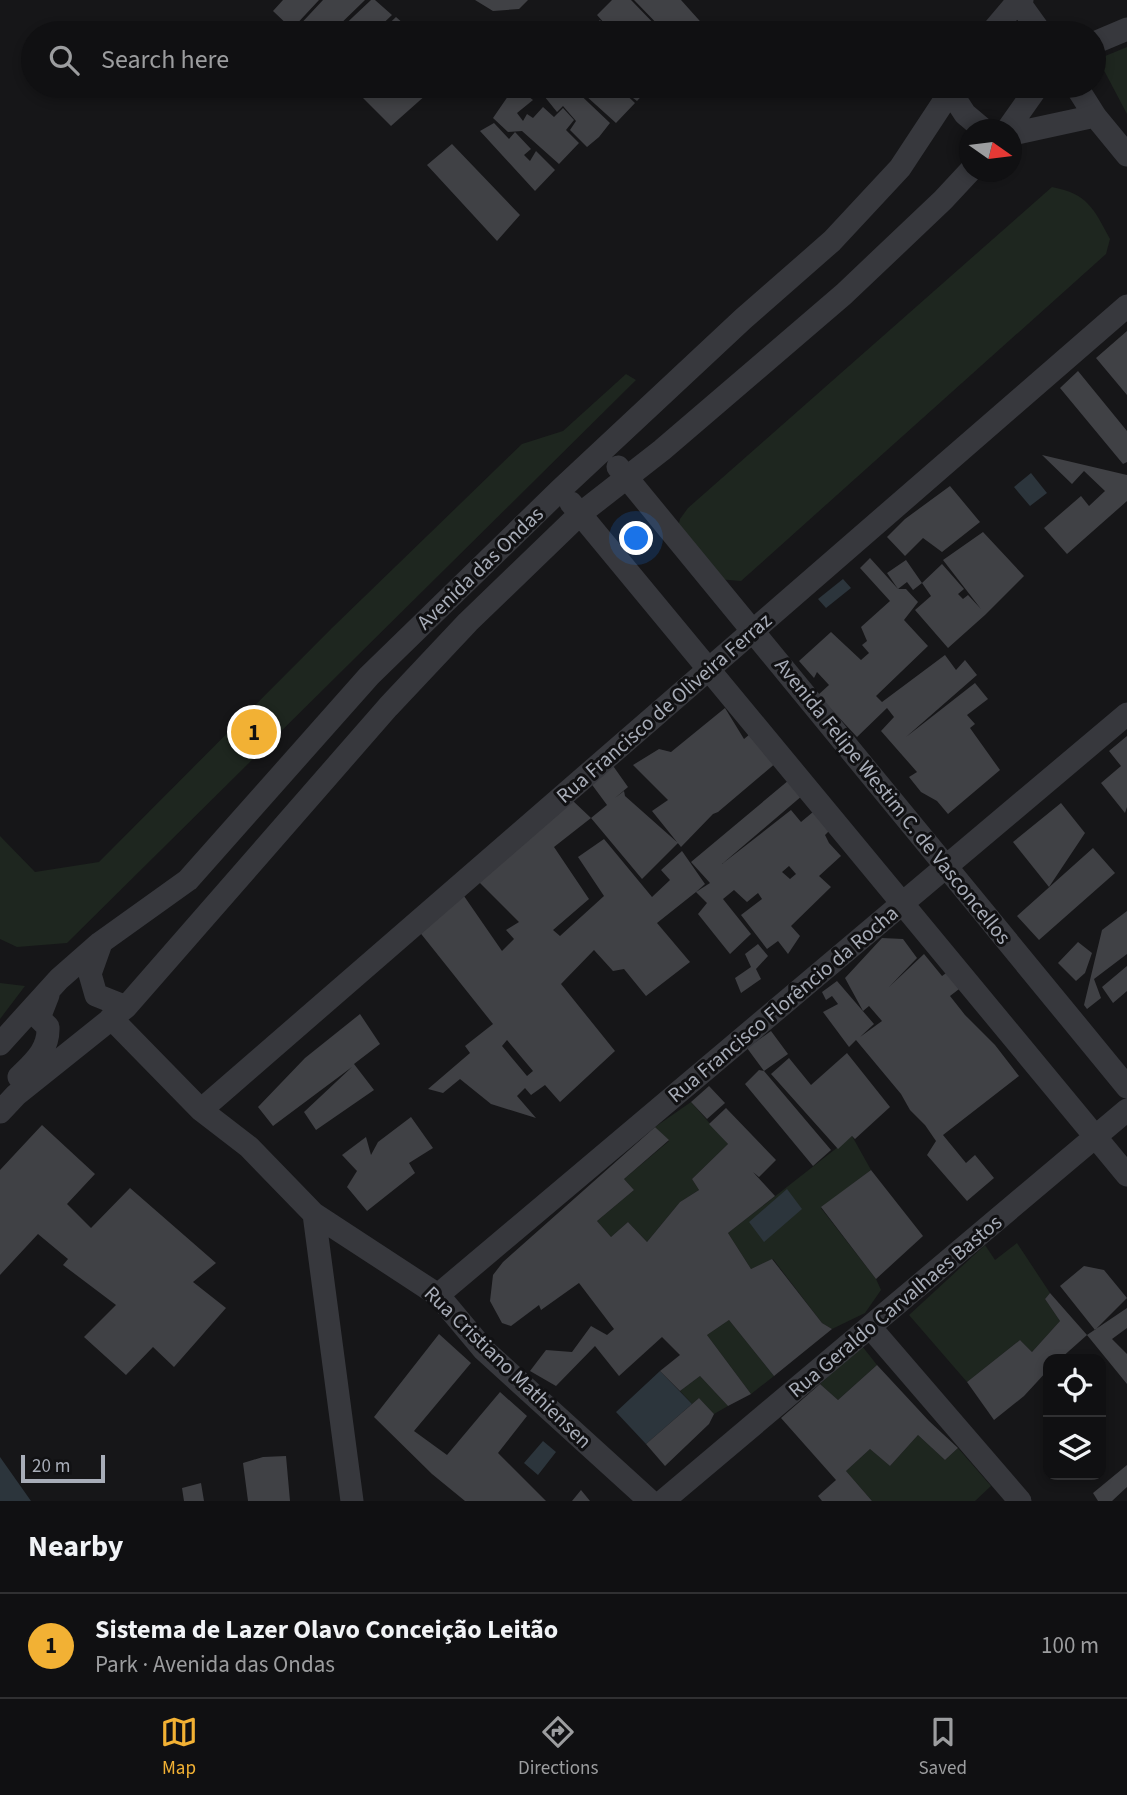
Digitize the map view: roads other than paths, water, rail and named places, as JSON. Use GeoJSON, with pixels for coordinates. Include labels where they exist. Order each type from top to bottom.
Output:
{"type":"FeatureCollection","features":[{"type":"Feature","properties":{"kind":"street"},"geometry":{"type":"LineString","coordinates":[[1002,21],[1020,1],[1033,21]]}},
{"type":"Feature","properties":{"kind":"street"},"geometry":{"type":"LineString","coordinates":[[1106,38],[1127,29]]}},
{"type":"Feature","properties":{"kind":"street","name":"Avenida das Ondas"},"geometry":{"type":"LineString","coordinates":[[0,1044],[59,979],[100,943],[188,880],[369,676],[560,490],[605,451],[743,319],[832,241],[900,168],[946,98]]}},
{"type":"Feature","properties":{"kind":"street"},"geometry":{"type":"LineString","coordinates":[[957,98],[965,114],[971,119]]}},
{"type":"Feature","properties":{"kind":"street"},"geometry":{"type":"LineString","coordinates":[[1015,119],[1030,98]]}},
{"type":"Feature","properties":{"kind":"street"},"geometry":{"type":"LineString","coordinates":[[1084,98],[1127,155]]}},
{"type":"Feature","properties":{"kind":"street"},"geometry":{"type":"LineString","coordinates":[[1022,132],[1095,116]]}},
{"type":"Feature","properties":{"kind":"street","name":"Avenida das Ondas"},"geometry":{"type":"LineString","coordinates":[[0,1109],[118,1013],[388,707],[468,622],[580,514],[662,450],[844,294],[960,182]]}},
{"type":"Feature","properties":{"kind":"street","name":"Rua Francisco de Oliveira Ferraz"},"geometry":{"type":"LineString","coordinates":[[201,1110],[1127,306]]}},
{"type":"Feature","properties":{"kind":"street","name":"Avenida Felipe Westim C. de Vasconcellos"},"geometry":{"type":"LineString","coordinates":[[605,451],[1127,1087]]}},
{"type":"Feature","properties":{"kind":"street"},"geometry":{"type":"LineString","coordinates":[[560,490],[1127,1175]]}},
{"type":"Feature","properties":{"kind":"street","name":"Rua Francisco Florêncio da Rocha"},"geometry":{"type":"LineString","coordinates":[[438,1295],[1127,714]]}},
{"type":"Feature","properties":{"kind":"street"},"geometry":{"type":"LineString","coordinates":[[100,943],[90,974],[96,995],[118,1013]]}},
{"type":"Feature","properties":{"kind":"street"},"geometry":{"type":"LineString","coordinates":[[0,1109],[18,1078],[44,1051],[49,1040],[48,1027],[39,1018],[45,1000],[59,979]]}},
{"type":"Feature","properties":{"kind":"street","name":"Rua Cristiano Mathiensen"},"geometry":{"type":"LineString","coordinates":[[118,1013],[201,1110],[248,1147],[314,1214],[438,1295],[484,1350],[650,1501]]}},
{"type":"Feature","properties":{"kind":"street","name":"Rua Geraldo Carvalhaes Bastos"},"geometry":{"type":"LineString","coordinates":[[663,1501],[1127,1110]]}},
{"type":"Feature","properties":{"kind":"street"},"geometry":{"type":"LineString","coordinates":[[314,1214],[352,1501]]}},
{"type":"Feature","properties":{"kind":"street"},"geometry":{"type":"LineString","coordinates":[[870,1327],[1020,1501]]}},
{"type":"Feature","properties":{"kind":"place","name":"Sistema de Lazer Olavo Conceição Leitão"},"geometry":{"type":"Point","coordinates":[254,732]}}]}
